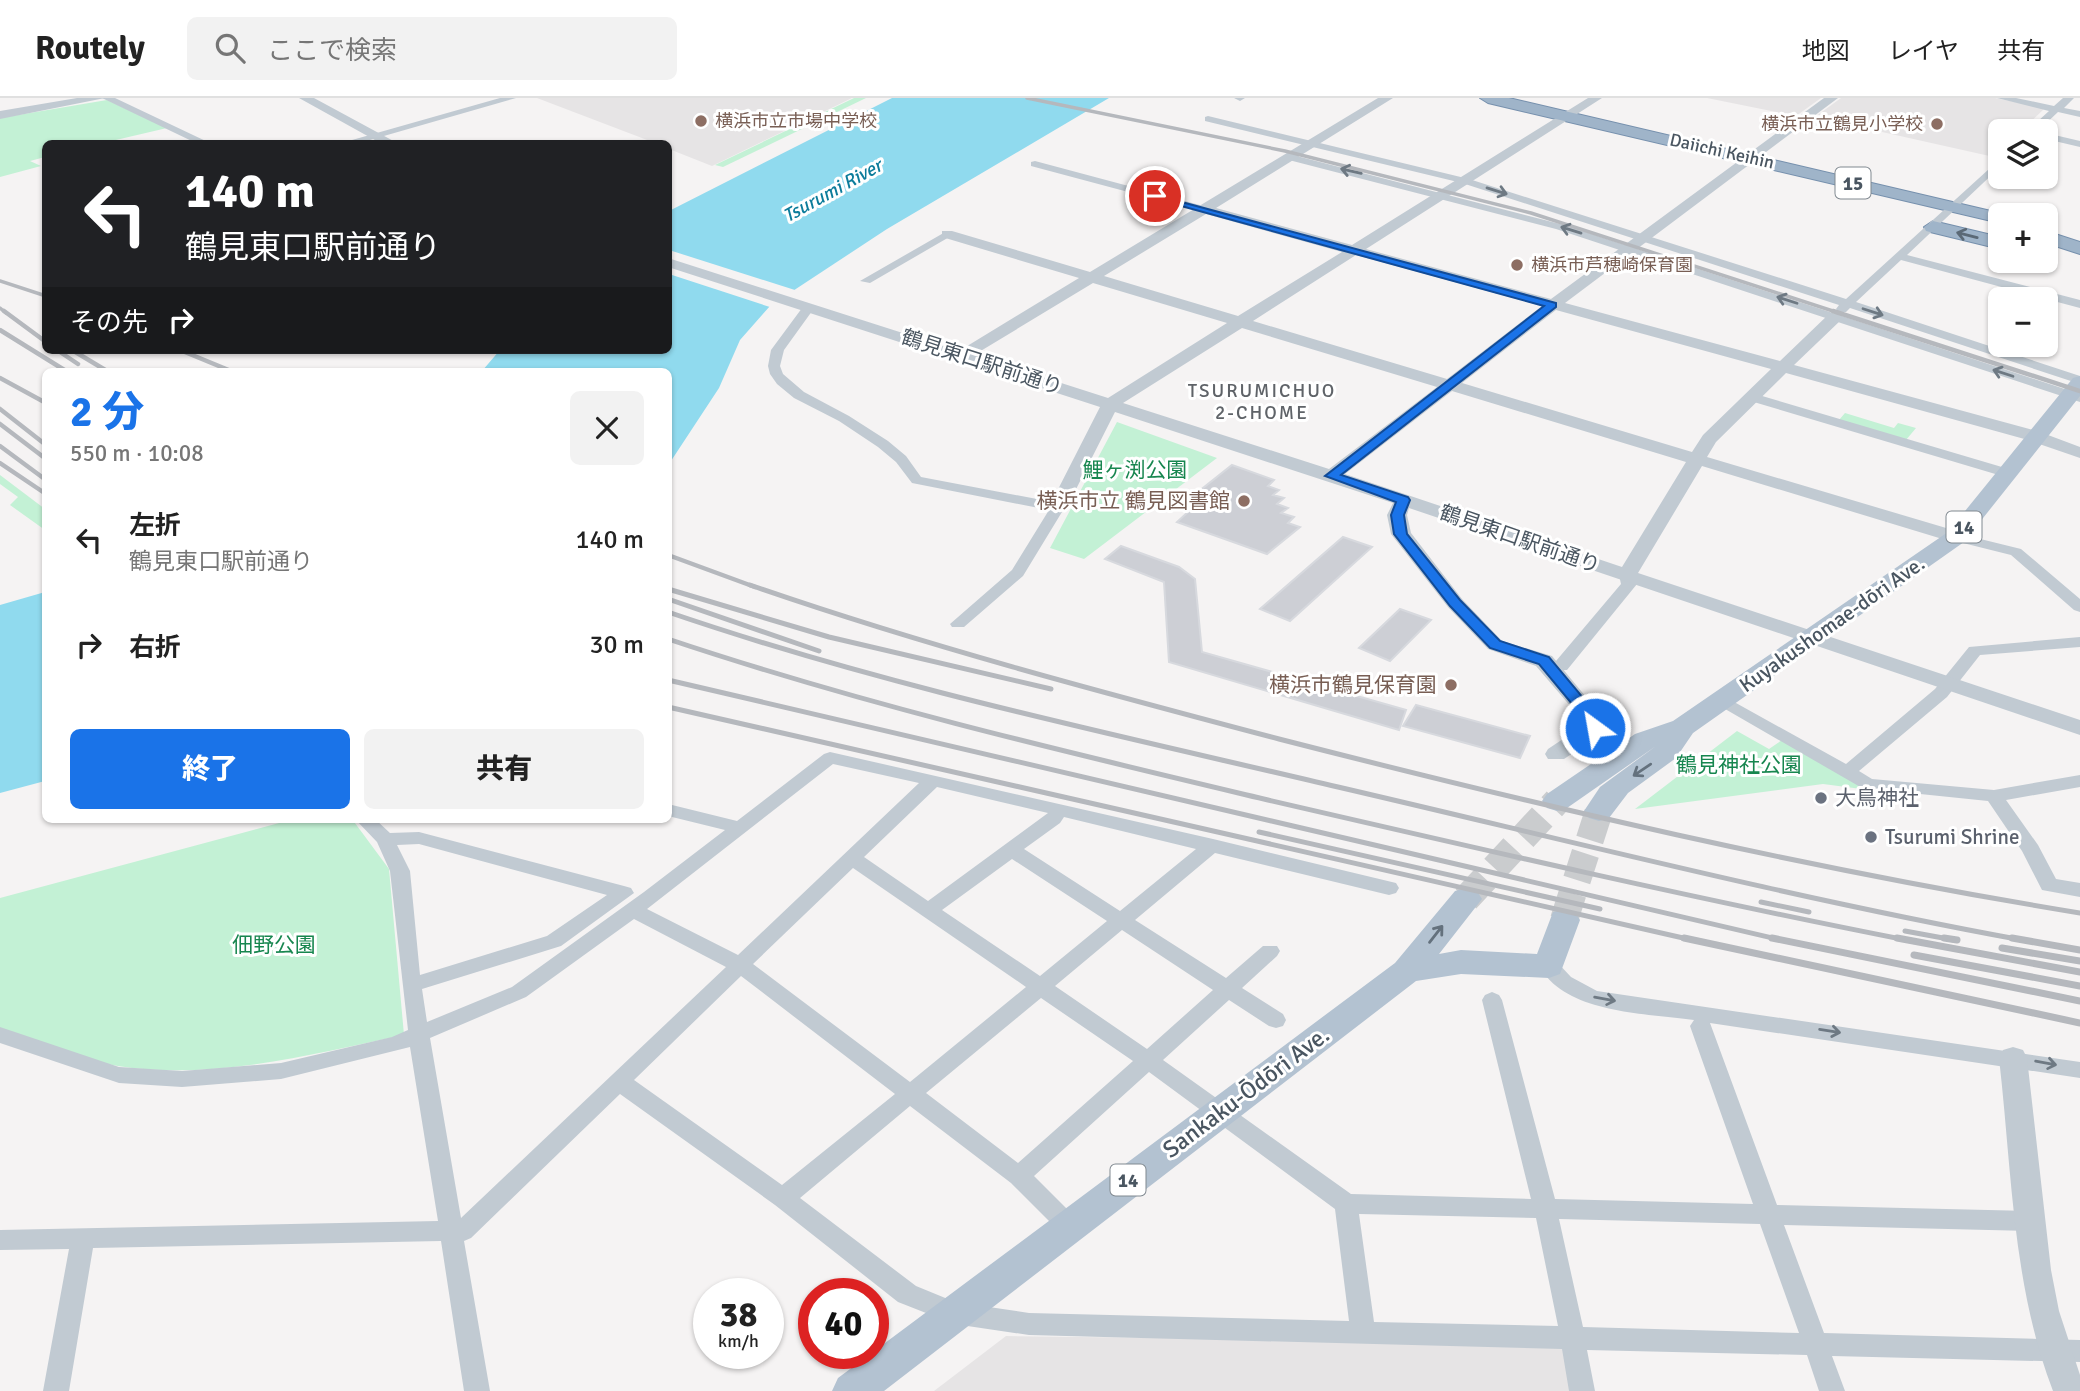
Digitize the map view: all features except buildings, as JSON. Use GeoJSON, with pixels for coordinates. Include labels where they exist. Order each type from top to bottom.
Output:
{"type":"FeatureCollection","features":[{"type":"Feature","properties":{"kind":"highway","name":"Daiichi Keihin"},"geometry":{"type":"LineString","coordinates":[[1489,98],[1988,214]]}},
{"type":"Feature","properties":{"kind":"highway","name":"Daiichi Keihin"},"geometry":{"type":"LineString","coordinates":[[1954,207],[1988,218]]}},
{"type":"Feature","properties":{"kind":"highway"},"geometry":{"type":"LineString","coordinates":[[1933,227],[1988,240]]}},
{"type":"Feature","properties":{"kind":"highway"},"geometry":{"type":"LineString","coordinates":[[2058,231],[2080,237]]}},
{"type":"Feature","properties":{"kind":"highway"},"geometry":{"type":"LineString","coordinates":[[2058,241],[2080,248]]}},
{"type":"Feature","properties":{"kind":"highway"},"geometry":{"type":"LineString","coordinates":[[2058,257],[2080,262]]}},
{"type":"Feature","properties":{"kind":"main road","name":"Kuyakushomae-dōri Ave."},"geometry":{"type":"LineString","coordinates":[[1557,801],[1645,740],[1683,727],[1721,702],[1956,537],[2034,436],[2077,389]]}},
{"type":"Feature","properties":{"kind":"main road","name":"Kuyakushomae-dōri Ave."},"geometry":{"type":"LineString","coordinates":[[1599,811],[1602,804],[1626,780],[1666,753],[1683,727]]}},
{"type":"Feature","properties":{"kind":"main road","name":"14"},"geometry":{"type":"LineString","coordinates":[[1407,971],[1466,899]]}},
{"type":"Feature","properties":{"kind":"main road"},"geometry":{"type":"LineString","coordinates":[[1549,966],[1564,920]]}},
{"type":"Feature","properties":{"kind":"main road","name":"14"},"geometry":{"type":"LineString","coordinates":[[1407,971],[1461,962],[1549,966]]}},
{"type":"Feature","properties":{"kind":"main road","name":"Sankaku-Ōdōri Ave."},"geometry":{"type":"LineString","coordinates":[[852,1391],[1407,971]]}},
{"type":"Feature","properties":{"kind":"street"},"geometry":{"type":"LineString","coordinates":[[0,115],[99,98]]}},
{"type":"Feature","properties":{"kind":"street"},"geometry":{"type":"LineString","coordinates":[[107,98],[199,140]]}},
{"type":"Feature","properties":{"kind":"street"},"geometry":{"type":"LineString","coordinates":[[305,98],[386,140]]}},
{"type":"Feature","properties":{"kind":"street"},"geometry":{"type":"LineString","coordinates":[[356,140],[511,98]]}},
{"type":"Feature","properties":{"kind":"street"},"geometry":{"type":"LineString","coordinates":[[962,356],[1387,98]]}},
{"type":"Feature","properties":{"kind":"street"},"geometry":{"type":"LineString","coordinates":[[958,624],[1018,573],[1058,507],[1110,404],[1596,98]]}},
{"type":"Feature","properties":{"kind":"street"},"geometry":{"type":"LineString","coordinates":[[1332,476],[1448,384],[1832,98]]}},
{"type":"Feature","properties":{"kind":"street"},"geometry":{"type":"LineString","coordinates":[[2002,98],[2080,114]]}},
{"type":"Feature","properties":{"kind":"street"},"geometry":{"type":"LineString","coordinates":[[2046,119],[2069,98]]}},
{"type":"Feature","properties":{"kind":"street"},"geometry":{"type":"LineString","coordinates":[[1208,119],[1313,142],[1465,181],[1645,237],[1842,310],[2077,389]]}},
{"type":"Feature","properties":{"kind":"street"},"geometry":{"type":"LineString","coordinates":[[2058,139],[2080,144]]}},
{"type":"Feature","properties":{"kind":"street"},"geometry":{"type":"LineString","coordinates":[[1289,157],[1444,195],[1842,310],[2077,389]]}},
{"type":"Feature","properties":{"kind":"street"},"geometry":{"type":"LineString","coordinates":[[1035,164],[2034,436],[2080,453]]}},
{"type":"Feature","properties":{"kind":"street"},"geometry":{"type":"LineString","coordinates":[[1550,667],[1561,666],[1629,584],[1627,575],[1709,439],[1781,367],[1988,174]]}},
{"type":"Feature","properties":{"kind":"street"},"geometry":{"type":"LineString","coordinates":[[866,281],[947,234],[1956,537],[2016,552],[2080,607]]}},
{"type":"Feature","properties":{"kind":"street"},"geometry":{"type":"LineString","coordinates":[[1899,256],[2080,304]]}},
{"type":"Feature","properties":{"kind":"street","name":"鶴見東口駅前通り"},"geometry":{"type":"LineString","coordinates":[[672,263],[1332,476],[1814,636],[2080,728]]}},
{"type":"Feature","properties":{"kind":"street"},"geometry":{"type":"LineString","coordinates":[[804,305],[780,345],[774,366],[778,375],[795,393],[863,431],[898,456],[905,470],[917,480],[1058,507]]}},
{"type":"Feature","properties":{"kind":"street"},"geometry":{"type":"LineString","coordinates":[[1752,397],[2007,473]]}},
{"type":"Feature","properties":{"kind":"street"},"geometry":{"type":"LineString","coordinates":[[1404,500],[1397,515],[1401,534],[1455,603],[1495,645],[1530,653],[1550,667],[1596,725],[1556,754]]}},
{"type":"Feature","properties":{"kind":"street"},"geometry":{"type":"LineString","coordinates":[[1847,772],[1950,684],[1975,650],[2080,642]]}},
{"type":"Feature","properties":{"kind":"street"},"geometry":{"type":"LineString","coordinates":[[1721,702],[1868,785],[1994,796],[2080,780]]}},
{"type":"Feature","properties":{"kind":"street"},"geometry":{"type":"LineString","coordinates":[[0,1035],[119,1074],[181,1079],[281,1071],[422,1035],[519,992],[741,828],[830,758],[1389,888]]}},
{"type":"Feature","properties":{"kind":"street"},"geometry":{"type":"LineString","coordinates":[[0,1240],[463,1231],[933,780]]}},
{"type":"Feature","properties":{"kind":"street"},"geometry":{"type":"LineString","coordinates":[[1994,796],[2031,849],[2049,885],[2080,890]]}},
{"type":"Feature","properties":{"kind":"street"},"geometry":{"type":"LineString","coordinates":[[928,912],[1013,851],[1053,819],[1059,810]]}},
{"type":"Feature","properties":{"kind":"street"},"geometry":{"type":"LineString","coordinates":[[672,811],[741,828]]}},
{"type":"Feature","properties":{"kind":"street"},"geometry":{"type":"LineString","coordinates":[[368,823],[385,839],[400,871],[411,985],[422,1035],[477,1391]]}},
{"type":"Feature","properties":{"kind":"street"},"geometry":{"type":"LineString","coordinates":[[385,839],[419,838],[624,892],[554,941],[411,985]]}},
{"type":"Feature","properties":{"kind":"street"},"geometry":{"type":"LineString","coordinates":[[783,1198],[1213,845]]}},
{"type":"Feature","properties":{"kind":"street"},"geometry":{"type":"LineString","coordinates":[[1013,851],[1276,1020]]}},
{"type":"Feature","properties":{"kind":"street"},"geometry":{"type":"LineString","coordinates":[[851,857],[1040,988],[1149,1059],[1219,1112],[1259,1136],[1346,1204],[2030,1221]]}},
{"type":"Feature","properties":{"kind":"street"},"geometry":{"type":"LineString","coordinates":[[632,910],[740,965],[1020,1176],[1068,1225]]}},
{"type":"Feature","properties":{"kind":"street"},"geometry":{"type":"LineString","coordinates":[[1020,1176],[1270,951]]}},
{"type":"Feature","properties":{"kind":"street"},"geometry":{"type":"LineString","coordinates":[[1549,966],[1559,980],[1574,990],[1596,998],[2080,1070]]}},
{"type":"Feature","properties":{"kind":"street"},"geometry":{"type":"LineString","coordinates":[[1492,1000],[1545,1209],[1575,1340],[1582,1391]]}},
{"type":"Feature","properties":{"kind":"street"},"geometry":{"type":"LineString","coordinates":[[1700,1026],[1832,1391]]}},
{"type":"Feature","properties":{"kind":"street"},"geometry":{"type":"LineString","coordinates":[[2012,1058],[2038,1288],[2066,1350],[2070,1391]]}},
{"type":"Feature","properties":{"kind":"street"},"geometry":{"type":"LineString","coordinates":[[619,1081],[783,1198],[907,1294],[954,1313],[1030,1324],[1575,1340],[2066,1350]]}},
{"type":"Feature","properties":{"kind":"street"},"geometry":{"type":"LineString","coordinates":[[1346,1204],[1363,1332]]}},
{"type":"Feature","properties":{"kind":"street"},"geometry":{"type":"LineString","coordinates":[[56,1391],[83,1239]]}},
{"type":"Feature","properties":{"kind":"shaded area","name":"横浜市立市場中学校"},"geometry":{"type":"Polygon","coordinates":[[[537,98],[852,98],[712,166],[672,150],[672,140],[647,140],[537,98]]]}},
{"type":"Feature","properties":{"kind":"shaded area"},"geometry":{"type":"Polygon","coordinates":[[[1707,98],[1821,98],[1796,116],[1707,98]]]}},
{"type":"Feature","properties":{"kind":"shaded area","name":"横浜市立鶴見小学校"},"geometry":{"type":"Polygon","coordinates":[[[1841,98],[1995,98],[2045,108],[2034,119],[1988,119],[1988,156],[1815,117],[1841,98]]]}},
{"type":"Feature","properties":{"kind":"shaded area"},"geometry":{"type":"Polygon","coordinates":[[[1006,1336],[1560,1343],[1570,1355],[1576,1391],[934,1391],[1006,1336]]]}},
{"type":"Feature","properties":{"kind":"green space"},"geometry":{"type":"Polygon","coordinates":[[[854,98],[866,98],[723,167],[715,165],[854,98]]]}},
{"type":"Feature","properties":{"kind":"green space"},"geometry":{"type":"Polygon","coordinates":[[[107,100],[167,128],[116,140],[42,140],[42,158],[30,161],[41,166],[0,177],[0,118],[107,100]]]}},
{"type":"Feature","properties":{"kind":"green space"},"geometry":{"type":"Polygon","coordinates":[[[1845,413],[1894,428],[1898,423],[1916,428],[1906,440],[1839,420],[1845,413]]]}},
{"type":"Feature","properties":{"kind":"green space","name":"鯉ヶ渕公園"},"geometry":{"type":"Polygon","coordinates":[[[1117,422],[1217,458],[1084,559],[1050,548],[1117,422]]]}},
{"type":"Feature","properties":{"kind":"green space"},"geometry":{"type":"Polygon","coordinates":[[[0,475],[42,507],[42,528],[10,505],[18,497],[0,484],[0,475]]]}},
{"type":"Feature","properties":{"kind":"green space","name":"鶴見神社公園"},"geometry":{"type":"Polygon","coordinates":[[[1737,731],[1769,749],[1782,740],[1869,790],[1823,784],[1635,809],[1737,731]]]}},
{"type":"Feature","properties":{"kind":"green space","name":"佃野公園"},"geometry":{"type":"Polygon","coordinates":[[[279,823],[355,823],[389,869],[404,1035],[262,1063],[226,1068],[153,1070],[118,1066],[74,1056],[0,1032],[0,898],[279,823]]]}},
{"type":"Feature","properties":{"kind":"water","name":"Tsurumi River"},"geometry":{"type":"Polygon","coordinates":[[[892,98],[1109,98],[887,229],[770,306],[740,340],[719,388],[672,459],[672,368],[485,368],[497,354],[672,354],[672,209],[892,98]]]}},
{"type":"Feature","properties":{"kind":"water"},"geometry":{"type":"Polygon","coordinates":[[[42,593],[42,782],[0,793],[0,605],[42,593]]]}},
{"type":"Feature","properties":{"kind":"pier"},"geometry":{"type":"Polygon","coordinates":[[[672,251],[798,291],[773,308],[672,275],[672,251]]]}},
{"type":"Feature","properties":{"kind":"tunnel"},"geometry":{"type":"LineString","coordinates":[[1466,899],[1557,801]]}},
{"type":"Feature","properties":{"kind":"tunnel"},"geometry":{"type":"LineString","coordinates":[[1564,920],[1599,811]]}},
{"type":"Feature","properties":{"kind":"railway"},"geometry":{"type":"LineString","coordinates":[[1027,98],[1285,151],[1531,213],[1839,313]]}},
{"type":"Feature","properties":{"kind":"railway"},"geometry":{"type":"LineString","coordinates":[[0,281],[42,295]]}},
{"type":"Feature","properties":{"kind":"railway"},"geometry":{"type":"LineString","coordinates":[[0,308],[6,313]]}},
{"type":"Feature","properties":{"kind":"railway"},"geometry":{"type":"LineString","coordinates":[[4,311],[42,339]]}},
{"type":"Feature","properties":{"kind":"railway"},"geometry":{"type":"LineString","coordinates":[[1833,311],[2080,391]]}},
{"type":"Feature","properties":{"kind":"railway"},"geometry":{"type":"LineString","coordinates":[[0,330],[61,368]]}},
{"type":"Feature","properties":{"kind":"railway"},"geometry":{"type":"LineString","coordinates":[[63,354],[78,364]]}},
{"type":"Feature","properties":{"kind":"railway"},"geometry":{"type":"LineString","coordinates":[[79,354],[102,368]]}},
{"type":"Feature","properties":{"kind":"railway"},"geometry":{"type":"LineString","coordinates":[[190,354],[224,368]]}},
{"type":"Feature","properties":{"kind":"railway"},"geometry":{"type":"LineString","coordinates":[[0,378],[42,401]]}},
{"type":"Feature","properties":{"kind":"railway"},"geometry":{"type":"LineString","coordinates":[[0,409],[42,442]]}},
{"type":"Feature","properties":{"kind":"railway"},"geometry":{"type":"LineString","coordinates":[[0,424],[42,456]]}},
{"type":"Feature","properties":{"kind":"railway"},"geometry":{"type":"LineString","coordinates":[[0,446],[42,477]]}},
{"type":"Feature","properties":{"kind":"railway"},"geometry":{"type":"LineString","coordinates":[[0,463],[42,491]]}},
{"type":"Feature","properties":{"kind":"railway"},"geometry":{"type":"LineString","coordinates":[[672,556],[755,587]]}},
{"type":"Feature","properties":{"kind":"railway"},"geometry":{"type":"LineString","coordinates":[[750,585],[1013,667],[1378,764],[1778,857],[2080,913]]}},
{"type":"Feature","properties":{"kind":"railway"},"geometry":{"type":"LineString","coordinates":[[672,590],[829,637],[1051,689]]}},
{"type":"Feature","properties":{"kind":"railway"},"geometry":{"type":"LineString","coordinates":[[672,600],[819,651]]}},
{"type":"Feature","properties":{"kind":"railway"},"geometry":{"type":"LineString","coordinates":[[672,613],[833,664],[1001,708],[1765,887],[2022,940]]}},
{"type":"Feature","properties":{"kind":"railway"},"geometry":{"type":"LineString","coordinates":[[672,640],[891,706],[1117,764],[1586,873],[1906,940]]}},
{"type":"Feature","properties":{"kind":"railway"},"geometry":{"type":"LineString","coordinates":[[672,681],[1776,939]]}},
{"type":"Feature","properties":{"kind":"railway"},"geometry":{"type":"LineString","coordinates":[[672,708],[1692,940]]}},
{"type":"Feature","properties":{"kind":"railway"},"geometry":{"type":"LineString","coordinates":[[1259,832],[1600,909]]}},
{"type":"Feature","properties":{"kind":"railway"},"geometry":{"type":"LineString","coordinates":[[1761,902],[1809,912]]}},
{"type":"Feature","properties":{"kind":"railway"},"geometry":{"type":"LineString","coordinates":[[1905,931],[1954,940]]}},
{"type":"Feature","properties":{"kind":"railway"},"geometry":{"type":"LineString","coordinates":[[1684,938],[2080,1023]]}},
{"type":"Feature","properties":{"kind":"railway"},"geometry":{"type":"LineString","coordinates":[[1897,938],[2080,972]]}},
{"type":"Feature","properties":{"kind":"railway"},"geometry":{"type":"LineString","coordinates":[[1944,938],[1957,940]]}},
{"type":"Feature","properties":{"kind":"railway"},"geometry":{"type":"LineString","coordinates":[[2012,938],[2080,950]]}},
{"type":"Feature","properties":{"kind":"railway"},"geometry":{"type":"LineString","coordinates":[[1776,939],[2080,1001]]}},
{"type":"Feature","properties":{"kind":"railway"},"geometry":{"type":"LineString","coordinates":[[1776,939],[1781,940]]}},
{"type":"Feature","properties":{"kind":"railway"},"geometry":{"type":"LineString","coordinates":[[2002,948],[2080,961]]}},
{"type":"Feature","properties":{"kind":"railway"},"geometry":{"type":"LineString","coordinates":[[1914,955],[2080,986]]}},
{"type":"Feature","properties":{"kind":"place","name":"横浜市立市場中学校"},"geometry":{"type":"Point","coordinates":[701,121]}},
{"type":"Feature","properties":{"kind":"place","name":"横浜市立鶴見小学校"},"geometry":{"type":"Point","coordinates":[1937,124]}},
{"type":"Feature","properties":{"kind":"place","name":"横浜市芦穂崎保育園"},"geometry":{"type":"Point","coordinates":[1517,265]}},
{"type":"Feature","properties":{"kind":"place","name":"横浜市立 鶴見図書館"},"geometry":{"type":"Point","coordinates":[1244,501]}},
{"type":"Feature","properties":{"kind":"place","name":"横浜市鶴見保育園"},"geometry":{"type":"Point","coordinates":[1451,685]}},
{"type":"Feature","properties":{"kind":"place","name":"大鳥神社"},"geometry":{"type":"Point","coordinates":[1821,798]}},
{"type":"Feature","properties":{"kind":"place","name":"Tsurumi Shrine"},"geometry":{"type":"Point","coordinates":[1871,837]}},
{"type":"Feature","properties":{"kind":"district","name":"TSURUMICHUO 2-CHOME"},"geometry":{"type":"Point","coordinates":[1262,401]}},
{"type":"Feature","properties":{"kind":"route"},"geometry":{"type":"LineString","coordinates":[[1155,196],[1553,305],[1332,476],[1404,500],[1397,515],[1401,534],[1455,603],[1495,645],[1530,653],[1544,661],[1595,721],[1595,728]]}}]}
